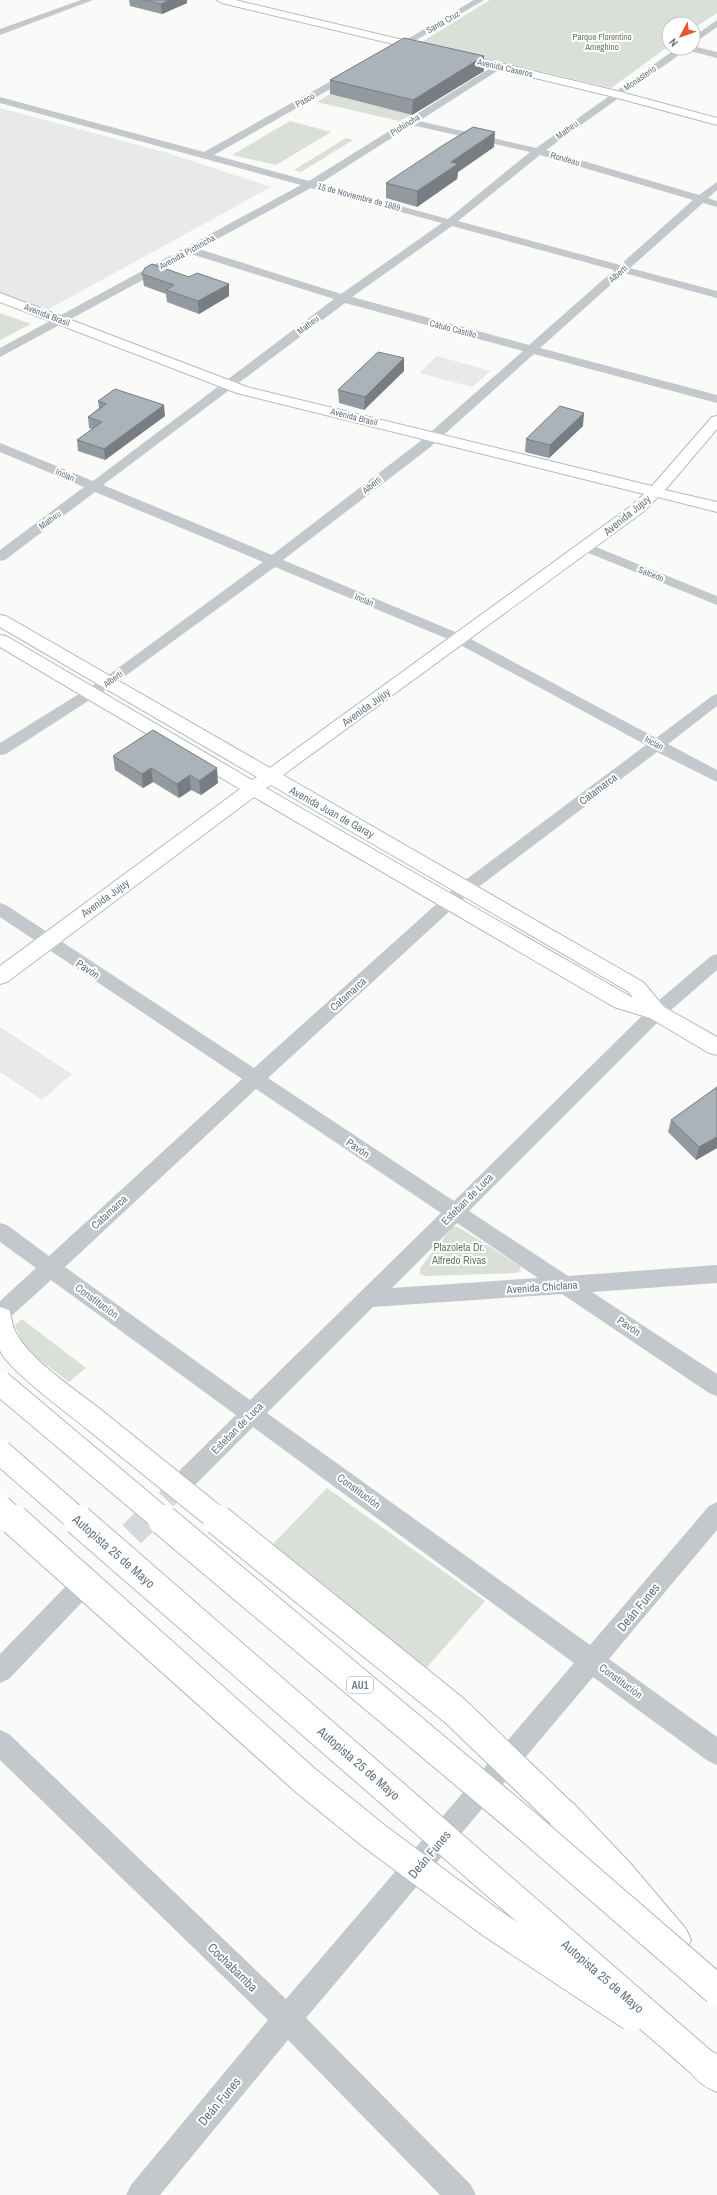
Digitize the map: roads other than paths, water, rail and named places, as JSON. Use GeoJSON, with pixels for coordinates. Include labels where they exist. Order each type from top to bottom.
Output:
{"type":"FeatureCollection","features":[{"type":"Feature","properties":{"kind":"main road","name":"Avenida Caseros"},"geometry":{"type":"LineString","coordinates":[[230,1],[617,94],[717,122]]}},
{"type":"Feature","properties":{"kind":"main road","name":"Avenida Brasil"},"geometry":{"type":"LineString","coordinates":[[0,297],[62,320],[222,389]]}},
{"type":"Feature","properties":{"kind":"main road","name":"Avenida Brasil"},"geometry":{"type":"LineString","coordinates":[[0,309],[49,328],[222,389],[650,498],[717,519]]}},
{"type":"Feature","properties":{"kind":"main road","name":"Avenida Jujuy"},"geometry":{"type":"LineString","coordinates":[[0,977],[46,941],[270,776],[586,547],[650,498],[717,420]]}},
{"type":"Feature","properties":{"kind":"main road","name":"Avenida Brasil"},"geometry":{"type":"LineString","coordinates":[[650,498],[717,507]]}},
{"type":"Feature","properties":{"kind":"main road","name":"Avenida Juan de Garay"},"geometry":{"type":"LineString","coordinates":[[0,620],[467,888],[636,987],[657,1012]]}},
{"type":"Feature","properties":{"kind":"main road","name":"Avenida Juan de Garay"},"geometry":{"type":"LineString","coordinates":[[0,640],[90,694],[621,1002],[657,1012],[717,1047]]}},
{"type":"Feature","properties":{"kind":"main road"},"geometry":{"type":"LineString","coordinates":[[0,1317],[4,1335],[26,1362],[91,1418],[455,1711],[593,1846],[717,1990]]}},
{"type":"Feature","properties":{"kind":"main road","name":"AU1"},"geometry":{"type":"LineString","coordinates":[[0,1383],[524,1823],[717,1990]]}},
{"type":"Feature","properties":{"kind":"main road","name":"Autopista 25 de Mayo"},"geometry":{"type":"LineString","coordinates":[[0,1452],[709,2069]]}},
{"type":"Feature","properties":{"kind":"main road"},"geometry":{"type":"LineString","coordinates":[[0,1507],[305,1780],[374,1836],[490,1922],[709,2069]]}},
{"type":"Feature","properties":{"kind":"street"},"geometry":{"type":"LineString","coordinates":[[0,32],[89,0]]}},
{"type":"Feature","properties":{"kind":"street","name":"Santa Cruz"},"geometry":{"type":"LineString","coordinates":[[405,44],[480,0]]}},
{"type":"Feature","properties":{"kind":"street"},"geometry":{"type":"LineString","coordinates":[[701,35],[717,23]]}},
{"type":"Feature","properties":{"kind":"street"},"geometry":{"type":"LineString","coordinates":[[0,24],[14,27]]}},
{"type":"Feature","properties":{"kind":"street"},"geometry":{"type":"LineString","coordinates":[[382,56],[405,44]]}},
{"type":"Feature","properties":{"kind":"street"},"geometry":{"type":"LineString","coordinates":[[701,50],[717,54]]}},
{"type":"Feature","properties":{"kind":"street","name":"Monasterio"},"geometry":{"type":"LineString","coordinates":[[617,94],[672,56]]}},
{"type":"Feature","properties":{"kind":"street","name":"Pichincha"},"geometry":{"type":"LineString","coordinates":[[310,184],[500,66]]}},
{"type":"Feature","properties":{"kind":"street","name":"Pasco"},"geometry":{"type":"LineString","coordinates":[[205,156],[362,68]]}},
{"type":"Feature","properties":{"kind":"street","name":"Matheu"},"geometry":{"type":"LineString","coordinates":[[0,557],[342,299],[451,222],[538,151],[617,94]]}},
{"type":"Feature","properties":{"kind":"street","name":"15 de Noviembre de 1889"},"geometry":{"type":"LineString","coordinates":[[0,100],[717,295]]}},
{"type":"Feature","properties":{"kind":"street","name":"Rondeau"},"geometry":{"type":"LineString","coordinates":[[411,122],[538,151],[717,204]]}},
{"type":"Feature","properties":{"kind":"street","name":"Avenida Pichincha"},"geometry":{"type":"LineString","coordinates":[[0,353],[49,328],[310,184]]}},
{"type":"Feature","properties":{"kind":"street","name":"Alberti"},"geometry":{"type":"LineString","coordinates":[[0,750],[108,682],[272,562],[428,442],[717,185]]}},
{"type":"Feature","properties":{"kind":"street","name":"Cátulo Castillo"},"geometry":{"type":"LineString","coordinates":[[191,250],[342,299],[717,399]]}},
{"type":"Feature","properties":{"kind":"street","name":"Inclán"},"geometry":{"type":"LineString","coordinates":[[0,447],[272,562],[460,639],[717,777]]}},
{"type":"Feature","properties":{"kind":"street","name":"Salcedo"},"geometry":{"type":"LineString","coordinates":[[586,547],[717,602]]}},
{"type":"Feature","properties":{"kind":"street","name":"Catamarca"},"geometry":{"type":"LineString","coordinates":[[0,1314],[254,1078],[450,902],[717,699]]}},
{"type":"Feature","properties":{"kind":"street","name":"Pavón"},"geometry":{"type":"LineString","coordinates":[[0,909],[717,1386]]}},
{"type":"Feature","properties":{"kind":"street","name":"Esteban de Luca"},"geometry":{"type":"LineString","coordinates":[[188,1477],[657,1012],[717,960]]}},
{"type":"Feature","properties":{"kind":"street","name":"Constitución"},"geometry":{"type":"LineString","coordinates":[[0,1231],[717,1752]]}},
{"type":"Feature","properties":{"kind":"street","name":"Avenida Chiclana"},"geometry":{"type":"LineString","coordinates":[[367,1298],[717,1274]]}},
{"type":"Feature","properties":{"kind":"street","name":"Deán Funes"},"geometry":{"type":"LineString","coordinates":[[142,2195],[287,2019],[593,1661],[717,1513]]}},
{"type":"Feature","properties":{"kind":"street"},"geometry":{"type":"LineString","coordinates":[[0,1671],[76,1592]]}},
{"type":"Feature","properties":{"kind":"street","name":"Cochabamba"},"geometry":{"type":"LineString","coordinates":[[0,1743],[287,2019],[461,2195]]}},
{"type":"Feature","properties":{"kind":"tunnel"},"geometry":{"type":"LineString","coordinates":[[145,1521],[188,1477]]}},
{"type":"Feature","properties":{"kind":"tunnel"},"geometry":{"type":"LineString","coordinates":[[77,1590],[146,1520]]}},
{"type":"Feature","properties":{"kind":"park label","name":"Parque Florentino Ameghino"},"geometry":{"type":"Point","coordinates":[602,42]}},
{"type":"Feature","properties":{"kind":"park label","name":"Plazoleta Dr. Alfredo Rivas"},"geometry":{"type":"Point","coordinates":[459,1253]}}]}
